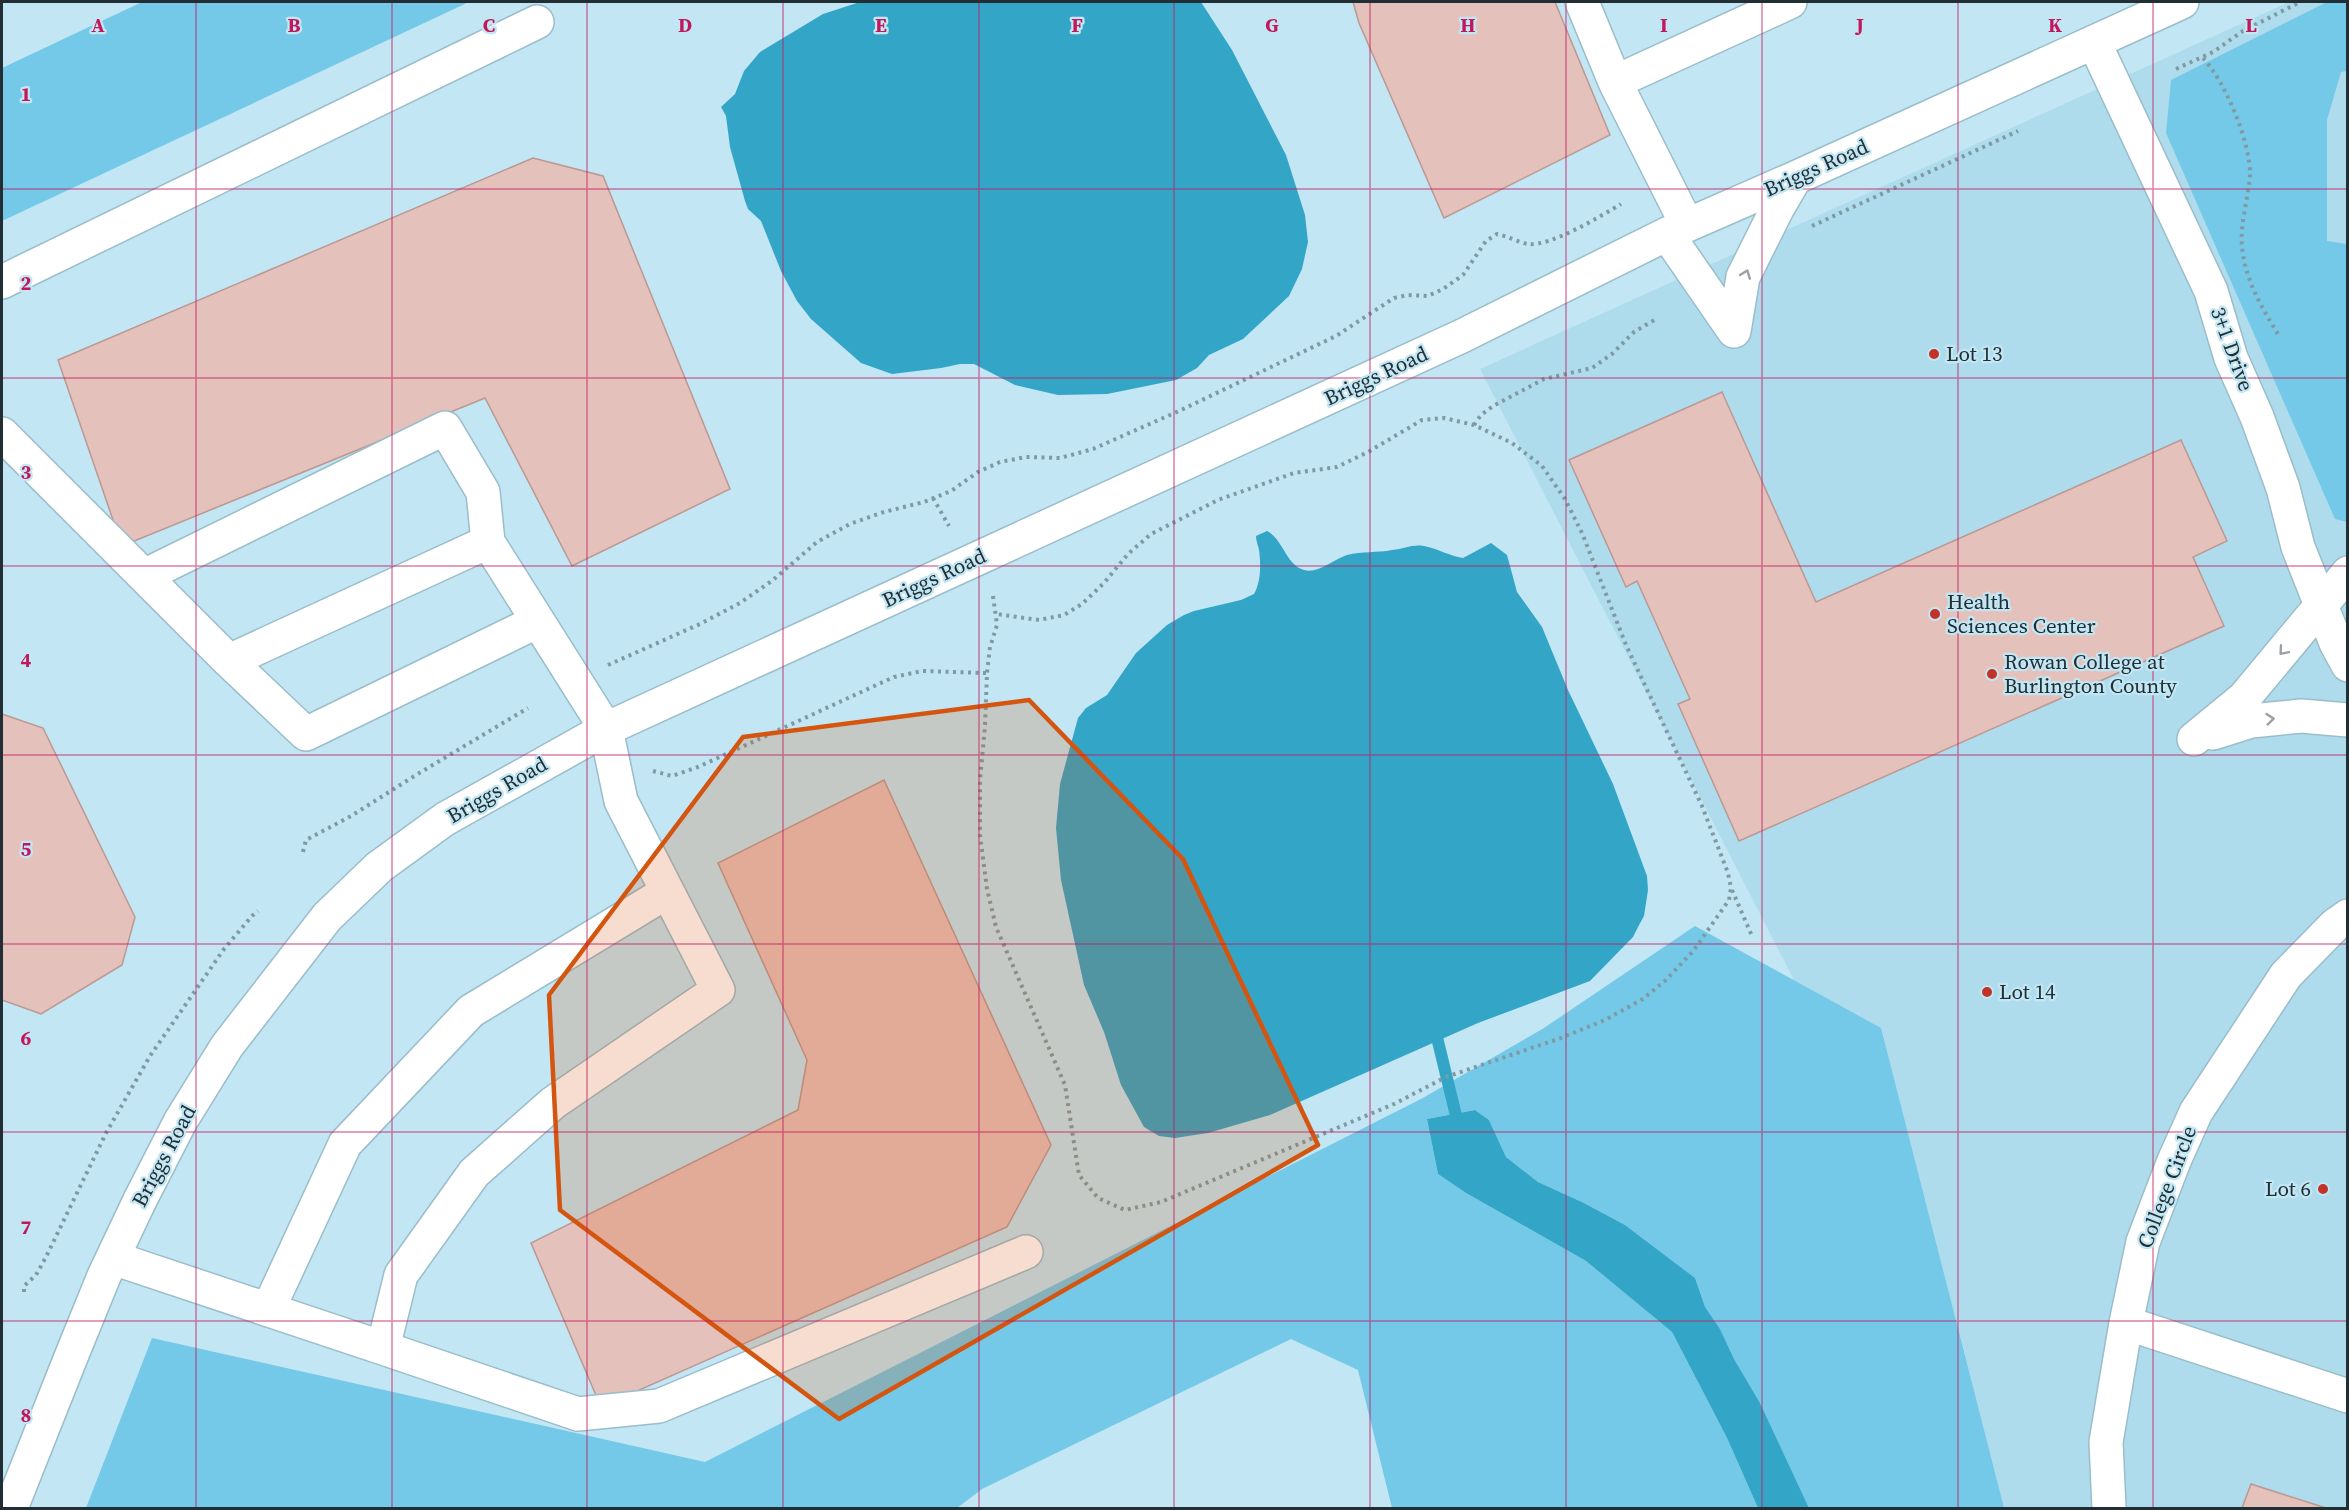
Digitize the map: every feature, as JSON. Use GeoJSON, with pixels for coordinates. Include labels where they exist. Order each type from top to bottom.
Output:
{"type":"FeatureCollection","features":[{"type":"Feature","properties":{"kind":"street"},"geometry":{"type":"LineString","coordinates":[[1582,2],[1677,230],[1734,331],[1743,277],[1795,178]]}},
{"type":"Feature","properties":{"kind":"street"},"geometry":{"type":"LineString","coordinates":[[1615,82],[1790,2]]}},
{"type":"Feature","properties":{"kind":"street","name":"Briggs Road"},"geometry":{"type":"LineString","coordinates":[[11,1509],[54,1396],[113,1258],[180,1122],[227,1046],[327,917],[379,867],[445,819],[606,729],[1462,336],[1677,230],[2182,2]]}},
{"type":"Feature","properties":{"kind":"street"},"geometry":{"type":"LineString","coordinates":[[2,282],[537,22]]}},
{"type":"Feature","properties":{"kind":"street","name":"3+1 Drive"},"geometry":{"type":"LineString","coordinates":[[2094,42],[2211,291],[2231,358],[2265,438],[2283,488],[2298,547],[2336,643],[2348,665]]}},
{"type":"Feature","properties":{"kind":"street"},"geometry":{"type":"LineString","coordinates":[[144,576],[445,428],[483,492],[488,542],[606,729],[621,801],[718,990],[552,1103],[474,1173],[401,1275],[383,1348]]}},
{"type":"Feature","properties":{"kind":"street"},"geometry":{"type":"LineString","coordinates":[[2,434],[229,661],[306,734],[538,621]]}},
{"type":"Feature","properties":{"kind":"street"},"geometry":{"type":"LineString","coordinates":[[229,661],[488,542]]}},
{"type":"Feature","properties":{"kind":"street"},"geometry":{"type":"LineString","coordinates":[[2348,573],[2244,698],[2194,739],[2251,721],[2301,716],[2348,720]]}},
{"type":"Feature","properties":{"kind":"street"},"geometry":{"type":"LineString","coordinates":[[268,1310],[345,1144],[463,1019],[471,1011],[667,892]]}},
{"type":"Feature","properties":{"kind":"street","name":"College Circle"},"geometry":{"type":"LineString","coordinates":[[2109,1509],[2106,1442],[2126,1323],[2143,1242],[2174,1161],[2196,1112],[2286,975],[2335,925],[2348,916]]}},
{"type":"Feature","properties":{"kind":"street"},"geometry":{"type":"LineString","coordinates":[[113,1258],[578,1414],[659,1406],[1026,1252]]}},
{"type":"Feature","properties":{"kind":"street"},"geometry":{"type":"LineString","coordinates":[[2126,1323],[2348,1396]]}},
{"type":"Feature","properties":{"kind":"path"},"geometry":{"type":"LineString","coordinates":[[2176,69],[2202,58],[2244,31],[2300,2]]}},
{"type":"Feature","properties":{"kind":"path"},"geometry":{"type":"LineString","coordinates":[[2202,58],[2221,82],[2248,151],[2250,174],[2242,231],[2242,254],[2260,306],[2278,334]]}},
{"type":"Feature","properties":{"kind":"path"},"geometry":{"type":"LineString","coordinates":[[1808,228],[2018,131]]}},
{"type":"Feature","properties":{"kind":"path"},"geometry":{"type":"LineString","coordinates":[[600,669],[657,641],[700,624],[740,603],[773,580],[817,542],[850,524],[951,491],[978,472],[1000,462],[1026,457],[1060,458],[1093,448],[1179,411],[1336,336],[1395,298],[1408,295],[1428,296],[1443,289],[1463,275],[1486,241],[1497,234],[1510,236],[1525,244],[1539,244],[1602,216],[1621,204]]}},
{"type":"Feature","properties":{"kind":"path"},"geometry":{"type":"LineString","coordinates":[[1474,425],[1481,415],[1493,406],[1544,379],[1592,368],[1612,354],[1634,332],[1656,319]]}},
{"type":"Feature","properties":{"kind":"path"},"geometry":{"type":"LineString","coordinates":[[996,614],[1039,620],[1064,615],[1082,604],[1104,583],[1128,554],[1151,534],[1218,500],[1294,473],[1337,467],[1368,452],[1422,420],[1444,418],[1474,425],[1512,443],[1542,466],[1565,499],[1582,533],[1626,645],[1702,806],[1728,873],[1731,888],[1752,936]]}},
{"type":"Feature","properties":{"kind":"path"},"geometry":{"type":"LineString","coordinates":[[933,498],[949,526]]}},
{"type":"Feature","properties":{"kind":"path"},"geometry":{"type":"LineString","coordinates":[[993,596],[997,625],[990,647],[987,673],[980,780],[980,835],[987,889],[996,927],[1065,1085],[1079,1175],[1098,1198],[1125,1210],[1161,1202],[1384,1108],[1446,1077],[1561,1038],[1605,1020],[1643,999],[1694,950],[1730,900],[1731,888]]}},
{"type":"Feature","properties":{"kind":"path"},"geometry":{"type":"LineString","coordinates":[[649,770],[672,776],[698,767],[894,677],[922,671],[987,673]]}},
{"type":"Feature","properties":{"kind":"path"},"geometry":{"type":"LineString","coordinates":[[303,852],[306,840],[351,816],[528,708]]}},
{"type":"Feature","properties":{"kind":"path"},"geometry":{"type":"LineString","coordinates":[[24,1292],[24,1286],[36,1275],[46,1257],[106,1133],[150,1056],[224,949],[258,911]]}},
{"type":"Feature","properties":{"kind":"highlighted area"},"geometry":{"type":"Polygon","coordinates":[[[1029,700],[1183,859],[1318,1145],[839,1419],[560,1210],[549,995],[743,737],[1029,700]]]}},
{"type":"Feature","properties":{"kind":"shaded area"},"geometry":{"type":"Polygon","coordinates":[[[142,2],[469,2],[2,221],[2,68],[142,2]]]}},
{"type":"Feature","properties":{"kind":"shaded area"},"geometry":{"type":"Polygon","coordinates":[[[860,2],[1201,2],[1232,50],[1286,155],[1305,215],[1308,242],[1302,269],[1289,296],[1243,339],[1209,355],[1197,368],[1176,380],[1107,394],[1058,395],[1015,385],[974,364],[892,374],[861,363],[811,319],[797,301],[781,271],[761,221],[748,209],[730,147],[726,116],[721,107],[735,94],[744,71],[760,52],[823,14],[860,2]]]}},
{"type":"Feature","properties":{"kind":"shaded area","name":"Rowan College at Burlington County"},"geometry":{"type":"Polygon","coordinates":[[[2289,2],[2347,2],[2347,1508],[1811,1508],[1600,1109],[1793,978],[1480,369],[2289,2]]]}},
{"type":"Feature","properties":{"kind":"shaded area"},"geometry":{"type":"Polygon","coordinates":[[[2327,2],[2348,2],[2347,71],[2341,72],[2327,120],[2327,241],[2347,244],[2347,522],[2335,519],[2166,133],[2171,80],[2327,2]]]}},
{"type":"Feature","properties":{"kind":"shaded area"},"geometry":{"type":"Polygon","coordinates":[[[1267,531],[1277,540],[1293,563],[1309,571],[1347,555],[1416,546],[1429,547],[1463,558],[1491,543],[1507,555],[1517,592],[1542,627],[1568,690],[1613,784],[1647,876],[1648,890],[1644,916],[1633,937],[1590,981],[1478,1023],[1270,1115],[1208,1133],[1175,1138],[1159,1136],[1144,1127],[1121,1085],[1104,1032],[1084,985],[1061,880],[1056,828],[1060,784],[1078,718],[1086,708],[1107,695],[1136,653],[1167,625],[1184,615],[1241,600],[1254,594],[1260,567],[1256,536],[1267,531]]]}},
{"type":"Feature","properties":{"kind":"shaded area"},"geometry":{"type":"Polygon","coordinates":[[[1695,926],[1881,1028],[2004,1508],[1809,1508],[1760,1403],[1734,1359],[1720,1329],[1705,1307],[1695,1278],[1625,1225],[1538,1182],[1506,1157],[1489,1120],[1475,1110],[1427,1119],[1438,1174],[1466,1193],[1586,1261],[1672,1332],[1727,1438],[1758,1508],[1392,1508],[1358,1370],[1291,1339],[982,1489],[957,1508],[86,1508],[152,1338],[705,1462],[1421,1099],[1544,1028],[1695,926]]]}},
{"type":"Feature","properties":{"kind":"shaded area"},"geometry":{"type":"Polygon","coordinates":[[[1475,1110],[1489,1120],[1506,1157],[1538,1182],[1625,1225],[1695,1278],[1705,1307],[1720,1329],[1734,1359],[1760,1403],[1809,1508],[1758,1508],[1727,1438],[1672,1332],[1586,1261],[1466,1193],[1438,1174],[1427,1119],[1475,1110]]]}},
{"type":"Feature","properties":{"kind":"building"},"geometry":{"type":"Polygon","coordinates":[[[1353,2],[1555,2],[1610,135],[1444,218],[1359,23],[1353,2]]]}},
{"type":"Feature","properties":{"kind":"building"},"geometry":{"type":"Polygon","coordinates":[[[533,158],[603,176],[730,489],[572,566],[485,398],[122,546],[58,360],[533,158]]]}},
{"type":"Feature","properties":{"kind":"building","name":"Health Sciences Center"},"geometry":{"type":"Polygon","coordinates":[[[1722,392],[1816,602],[2181,440],[2227,541],[2193,557],[2224,626],[1739,841],[1678,704],[1690,699],[1637,581],[1626,587],[1569,460],[1722,392]]]}},
{"type":"Feature","properties":{"kind":"building"},"geometry":{"type":"Polygon","coordinates":[[[2,714],[43,728],[135,917],[122,965],[41,1014],[2,1000],[2,714]]]}},
{"type":"Feature","properties":{"kind":"building"},"geometry":{"type":"Polygon","coordinates":[[[884,780],[1051,1145],[1007,1227],[601,1407],[531,1243],[798,1110],[807,1060],[718,863],[884,780]]]}},
{"type":"Feature","properties":{"kind":"building"},"geometry":{"type":"Polygon","coordinates":[[[2251,1484],[2326,1508],[2242,1508],[2251,1484]]]}},
{"type":"Feature","properties":{"kind":"waterway"},"geometry":{"type":"LineString","coordinates":[[1434,1025],[1459,1128]]}},
{"type":"Feature","properties":{"kind":"place","name":"Lot 13"},"geometry":{"type":"Point","coordinates":[1934,354]}},
{"type":"Feature","properties":{"kind":"place","name":"Health Sciences Center"},"geometry":{"type":"Point","coordinates":[1935,614]}},
{"type":"Feature","properties":{"kind":"place","name":"Rowan College at Burlington County"},"geometry":{"type":"Point","coordinates":[1992,674]}},
{"type":"Feature","properties":{"kind":"place","name":"Lot 14"},"geometry":{"type":"Point","coordinates":[1987,992]}},
{"type":"Feature","properties":{"kind":"place","name":"Lot 6"},"geometry":{"type":"Point","coordinates":[2323,1189]}}]}
